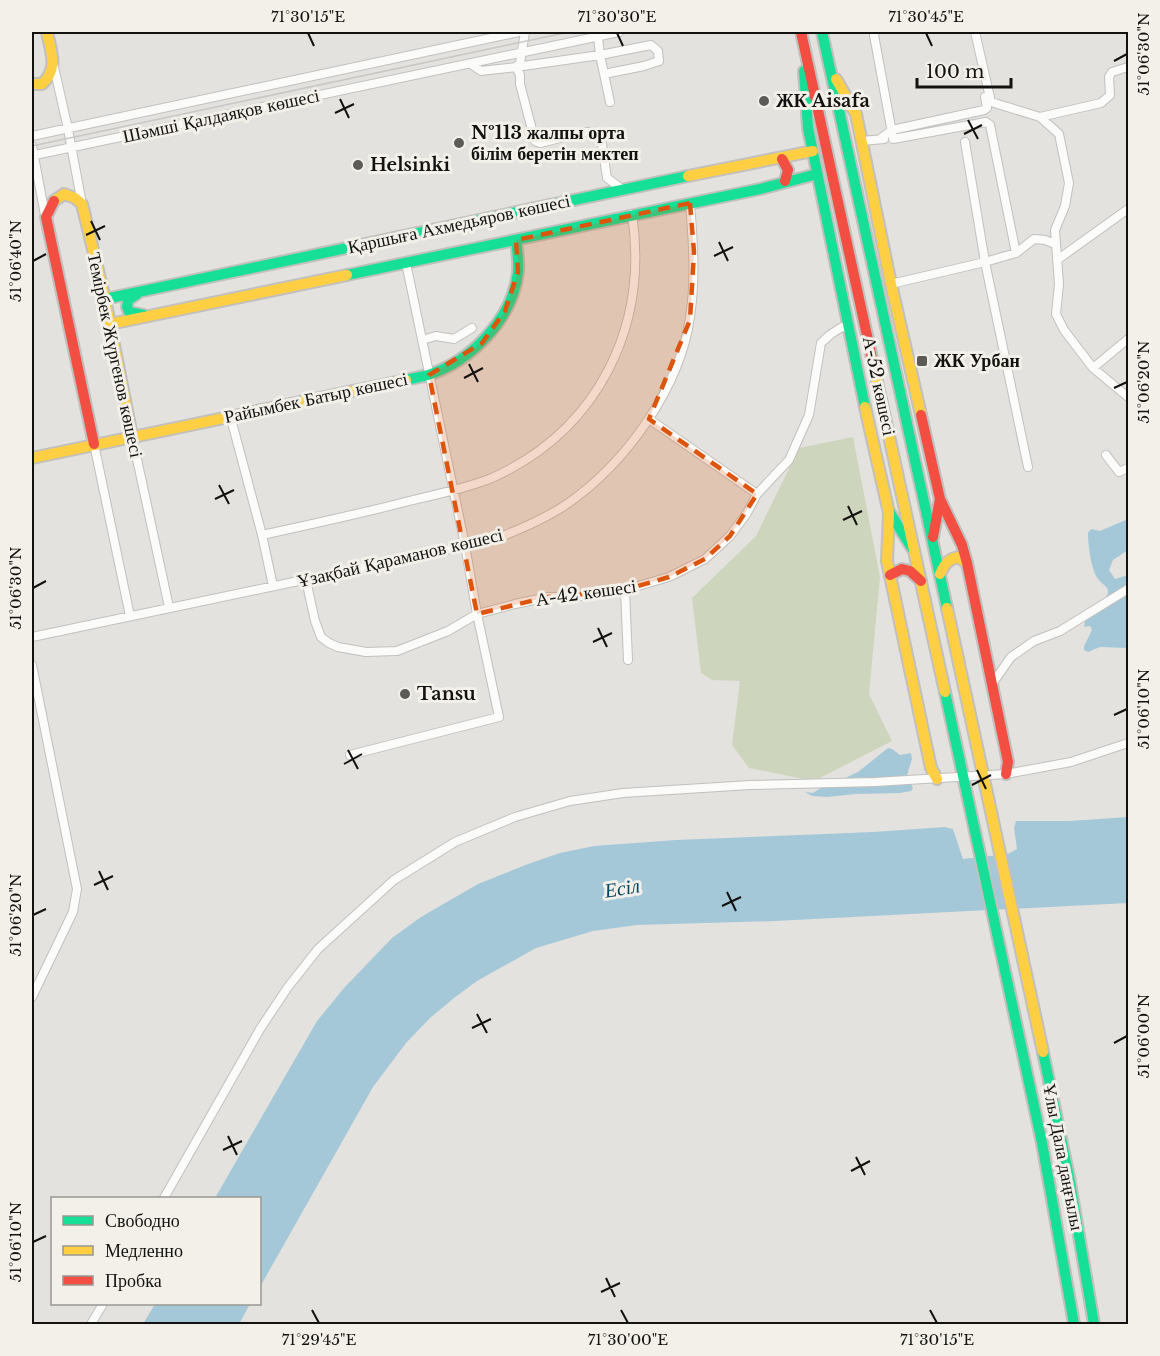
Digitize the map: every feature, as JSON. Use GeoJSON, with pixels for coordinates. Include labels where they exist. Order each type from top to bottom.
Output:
{"type":"FeatureCollection","features":[{"type":"Feature","properties":{"kind":"street","name":"Темірбек Жүргенов көшесі"},"geometry":{"type":"LineString","coordinates":[[47,32],[169,607]]}},
{"type":"Feature","properties":{"kind":"street","name":"Шәмші Қалдаяқов көшесі"},"geometry":{"type":"LineString","coordinates":[[32,136],[519,32]]}},
{"type":"Feature","properties":{"kind":"street"},"geometry":{"type":"LineString","coordinates":[[516,67],[520,63],[525,32]]}},
{"type":"Feature","properties":{"kind":"street","name":"Шәмші Қалдаяқов көшесі"},"geometry":{"type":"LineString","coordinates":[[33,150],[72,147],[619,32]]}},
{"type":"Feature","properties":{"kind":"street"},"geometry":{"type":"LineString","coordinates":[[801,32],[808,128],[848,328],[890,513],[887,561],[929,760],[937,779]]}},
{"type":"Feature","properties":{"kind":"street","name":"А-52 көшесі"},"geometry":{"type":"LineString","coordinates":[[801,32],[957,740]]}},
{"type":"Feature","properties":{"kind":"street","name":"А-52 көшесі"},"geometry":{"type":"LineString","coordinates":[[822,32],[976,737]]}},
{"type":"Feature","properties":{"kind":"street"},"geometry":{"type":"LineString","coordinates":[[875,32],[893,134]]}},
{"type":"Feature","properties":{"kind":"street"},"geometry":{"type":"LineString","coordinates":[[862,141],[880,139],[987,108],[973,32]]}},
{"type":"Feature","properties":{"kind":"street"},"geometry":{"type":"LineString","coordinates":[[973,32],[991,102],[1040,117],[1059,134],[1069,183],[1065,206],[1055,231],[1059,284],[1056,314],[1064,330],[1093,368],[1128,397]]}},
{"type":"Feature","properties":{"kind":"street"},"geometry":{"type":"LineString","coordinates":[[598,37],[610,102]]}},
{"type":"Feature","properties":{"kind":"street"},"geometry":{"type":"LineString","coordinates":[[471,64],[477,70],[485,71],[600,55],[651,45],[658,51],[659,61],[604,74]]}},
{"type":"Feature","properties":{"kind":"street"},"geometry":{"type":"LineString","coordinates":[[32,84],[42,84],[51,76],[53,65]]}},
{"type":"Feature","properties":{"kind":"street"},"geometry":{"type":"LineString","coordinates":[[516,67],[520,75],[520,84],[535,141],[540,143],[584,132],[595,132],[601,138],[607,178],[622,189]]}},
{"type":"Feature","properties":{"kind":"street"},"geometry":{"type":"LineString","coordinates":[[1040,117],[1101,103],[1110,95],[1109,77],[1112,72],[1128,67]]}},
{"type":"Feature","properties":{"kind":"street"},"geometry":{"type":"LineString","coordinates":[[830,70],[856,114],[891,284],[940,499],[962,545],[967,563],[1008,762],[1006,774]]}},
{"type":"Feature","properties":{"kind":"street"},"geometry":{"type":"LineString","coordinates":[[893,134],[986,123],[990,125],[1016,253]]}},
{"type":"Feature","properties":{"kind":"street"},"geometry":{"type":"LineString","coordinates":[[965,142],[984,262],[1028,467]]}},
{"type":"Feature","properties":{"kind":"street"},"geometry":{"type":"LineString","coordinates":[[33,150],[130,616]]}},
{"type":"Feature","properties":{"kind":"street","name":"Қаршыға Ахмедьяров көшесі"},"geometry":{"type":"LineString","coordinates":[[105,299],[622,189],[813,151]]}},
{"type":"Feature","properties":{"kind":"street"},"geometry":{"type":"LineString","coordinates":[[782,159],[789,167],[785,182]]}},
{"type":"Feature","properties":{"kind":"street","name":"Қаршыға Ахмедьяров көшесі"},"geometry":{"type":"LineString","coordinates":[[110,324],[760,189],[818,174]]}},
{"type":"Feature","properties":{"kind":"street"},"geometry":{"type":"LineString","coordinates":[[46,217],[53,199],[60,194],[70,195],[82,204]]}},
{"type":"Feature","properties":{"kind":"street","name":"Ұзақбай Қараманов көшесі"},"geometry":{"type":"LineString","coordinates":[[32,637],[493,540],[528,525],[567,504],[602,476],[635,439],[649,419],[677,366],[690,320],[694,285],[690,203]]}},
{"type":"Feature","properties":{"kind":"street"},"geometry":{"type":"LineString","coordinates":[[1057,260],[1128,210]]}},
{"type":"Feature","properties":{"kind":"street"},"geometry":{"type":"LineString","coordinates":[[262,535],[454,490],[490,478],[529,458],[554,438],[599,387],[625,333],[633,304],[636,278],[636,242],[632,214]]}},
{"type":"Feature","properties":{"kind":"street"},"geometry":{"type":"LineString","coordinates":[[891,284],[1016,253],[1034,239],[1055,244]]}},
{"type":"Feature","properties":{"kind":"street","name":"Райымбек Батыр көшесі"},"geometry":{"type":"LineString","coordinates":[[32,458],[429,375],[450,366],[482,343],[505,311],[514,290],[518,272],[516,240]]}},
{"type":"Feature","properties":{"kind":"street"},"geometry":{"type":"LineString","coordinates":[[350,755],[499,717],[406,263]]}},
{"type":"Feature","properties":{"kind":"street"},"geometry":{"type":"LineString","coordinates":[[144,291],[128,300],[127,307],[129,312],[135,315],[153,315]]}},
{"type":"Feature","properties":{"kind":"street","name":"А-42 көшесі"},"geometry":{"type":"LineString","coordinates":[[306,580],[321,637],[329,644],[338,647],[366,652],[397,651],[448,631],[477,614],[548,597],[573,597],[625,590],[669,577],[705,560],[730,536],[747,513],[757,494],[789,460],[809,415],[821,343],[842,327],[848,328]]}},
{"type":"Feature","properties":{"kind":"street"},"geometry":{"type":"LineString","coordinates":[[422,340],[436,336],[454,339],[472,328]]}},
{"type":"Feature","properties":{"kind":"street"},"geometry":{"type":"LineString","coordinates":[[1093,368],[1128,339]]}},
{"type":"Feature","properties":{"kind":"street"},"geometry":{"type":"LineString","coordinates":[[230,415],[273,586]]}},
{"type":"Feature","properties":{"kind":"street"},"geometry":{"type":"LineString","coordinates":[[649,419],[757,494]]}},
{"type":"Feature","properties":{"kind":"street"},"geometry":{"type":"LineString","coordinates":[[908,433],[930,454]]}},
{"type":"Feature","properties":{"kind":"street"},"geometry":{"type":"LineString","coordinates":[[879,462],[891,438]]}},
{"type":"Feature","properties":{"kind":"street"},"geometry":{"type":"LineString","coordinates":[[1106,455],[1119,472],[1128,468]]}},
{"type":"Feature","properties":{"kind":"street"},"geometry":{"type":"LineString","coordinates":[[932,543],[940,499]]}},
{"type":"Feature","properties":{"kind":"street"},"geometry":{"type":"LineString","coordinates":[[890,513],[916,555]]}},
{"type":"Feature","properties":{"kind":"street"},"geometry":{"type":"LineString","coordinates":[[940,574],[950,557],[958,556],[967,563]]}},
{"type":"Feature","properties":{"kind":"street"},"geometry":{"type":"LineString","coordinates":[[890,575],[894,570],[902,568],[909,570],[922,581]]}},
{"type":"Feature","properties":{"kind":"street"},"geometry":{"type":"LineString","coordinates":[[992,684],[1011,657],[1034,641],[1060,631],[1128,589]]}},
{"type":"Feature","properties":{"kind":"street"},"geometry":{"type":"LineString","coordinates":[[625,590],[628,660]]}},
{"type":"Feature","properties":{"kind":"street"},"geometry":{"type":"LineString","coordinates":[[32,665],[34,692],[77,889],[73,912],[32,997]]}},
{"type":"Feature","properties":{"kind":"street","name":"Ұлы Дала даңғылы"},"geometry":{"type":"LineString","coordinates":[[976,737],[1069,1177],[1094,1324]]}},
{"type":"Feature","properties":{"kind":"street","name":"Ұлы Дала даңғылы"},"geometry":{"type":"LineString","coordinates":[[957,740],[1050,1187],[1074,1324]]}},
{"type":"Feature","properties":{"kind":"street"},"geometry":{"type":"LineString","coordinates":[[165,1197],[260,1029],[288,987],[318,949],[394,880],[455,842],[515,817],[559,804],[623,793],[1006,774],[1071,762],[1128,743]]}},
{"type":"Feature","properties":{"kind":"street"},"geometry":{"type":"LineString","coordinates":[[91,1324],[102,1305]]}},
{"type":"Feature","properties":{"kind":"highlighted area"},"geometry":{"type":"Polygon","coordinates":[[[690,203],[694,252],[690,320],[649,419],[757,494],[730,536],[705,559],[669,577],[621,591],[548,597],[477,614],[429,375],[482,343],[505,311],[518,272],[516,240],[690,203]]]}},
{"type":"Feature","properties":{"kind":"green space"},"geometry":{"type":"Polygon","coordinates":[[[853,437],[880,577],[869,694],[892,741],[814,781],[749,768],[732,745],[740,681],[712,680],[701,673],[692,598],[756,536],[799,448],[853,437]]]}},
{"type":"Feature","properties":{"kind":"water"},"geometry":{"type":"Polygon","coordinates":[[[1128,519],[1128,550],[1113,560],[1109,570],[1115,579],[1128,575],[1128,648],[1100,647],[1088,652],[1084,650],[1084,646],[1092,630],[1090,626],[1084,627],[1086,616],[1103,601],[1108,592],[1094,571],[1089,551],[1088,533],[1091,529],[1100,531],[1128,519]]]}},
{"type":"Feature","properties":{"kind":"water"},"geometry":{"type":"Polygon","coordinates":[[[888,748],[900,755],[911,753],[912,759],[907,775],[913,788],[911,791],[827,797],[812,796],[805,792],[813,793],[858,772],[888,748]]]}},
{"type":"Feature","properties":{"kind":"water","name":"Есіл"},"geometry":{"type":"Polygon","coordinates":[[[1128,817],[1128,903],[775,921],[637,925],[593,931],[536,948],[477,981],[430,1018],[406,1043],[373,1087],[261,1285],[261,1197],[216,1197],[317,1021],[344,988],[392,938],[421,917],[478,884],[560,853],[594,846],[676,840],[945,827],[953,829],[963,859],[1008,854],[1017,849],[1014,828],[1016,821],[1070,821],[1128,817]]]}},
{"type":"Feature","properties":{"kind":"water"},"geometry":{"type":"Polygon","coordinates":[[[154,1305],[249,1305],[239,1324],[143,1324],[154,1305]]]}},
{"type":"Feature","properties":{"kind":"tram line"},"geometry":{"type":"LineString","coordinates":[[32,146],[569,32]]}},
{"type":"Feature","properties":{"kind":"traffic: fast"},"geometry":{"type":"LineString","coordinates":[[822,32],[947,608]]}},
{"type":"Feature","properties":{"kind":"traffic: fast"},"geometry":{"type":"LineString","coordinates":[[804,71],[808,128],[865,407]]}},
{"type":"Feature","properties":{"kind":"traffic: fast"},"geometry":{"type":"LineString","coordinates":[[347,275],[760,189],[817,174]]}},
{"type":"Feature","properties":{"kind":"traffic: fast"},"geometry":{"type":"LineString","coordinates":[[105,299],[688,176]]}},
{"type":"Feature","properties":{"kind":"traffic: fast"},"geometry":{"type":"LineString","coordinates":[[406,380],[428,375],[444,368],[460,359],[488,336],[508,306],[515,289],[518,268],[516,240]]}},
{"type":"Feature","properties":{"kind":"traffic: fast"},"geometry":{"type":"LineString","coordinates":[[137,294],[128,300],[127,307],[129,312],[144,315]]}},
{"type":"Feature","properties":{"kind":"traffic: fast"},"geometry":{"type":"LineString","coordinates":[[890,513],[912,548]]}},
{"type":"Feature","properties":{"kind":"traffic: fast"},"geometry":{"type":"LineString","coordinates":[[945,692],[1042,1143],[1074,1324]]}},
{"type":"Feature","properties":{"kind":"traffic: fast"},"geometry":{"type":"LineString","coordinates":[[1043,1052],[1069,1177],[1094,1324]]}},
{"type":"Feature","properties":{"kind":"traffic: slow"},"geometry":{"type":"LineString","coordinates":[[32,84],[42,84],[51,72],[52,53],[47,32]]}},
{"type":"Feature","properties":{"kind":"traffic: slow"},"geometry":{"type":"LineString","coordinates":[[836,79],[856,114],[921,415]]}},
{"type":"Feature","properties":{"kind":"traffic: slow"},"geometry":{"type":"LineString","coordinates":[[688,176],[813,151]]}},
{"type":"Feature","properties":{"kind":"traffic: slow"},"geometry":{"type":"LineString","coordinates":[[54,201],[64,194],[75,198],[82,204],[105,299],[132,436]]}},
{"type":"Feature","properties":{"kind":"traffic: slow"},"geometry":{"type":"LineString","coordinates":[[110,324],[347,275]]}},
{"type":"Feature","properties":{"kind":"traffic: slow"},"geometry":{"type":"LineString","coordinates":[[875,372],[945,692]]}},
{"type":"Feature","properties":{"kind":"traffic: slow"},"geometry":{"type":"LineString","coordinates":[[32,458],[406,380]]}},
{"type":"Feature","properties":{"kind":"traffic: slow"},"geometry":{"type":"LineString","coordinates":[[865,407],[889,513],[887,561],[931,768],[937,779]]}},
{"type":"Feature","properties":{"kind":"traffic: slow"},"geometry":{"type":"LineString","coordinates":[[940,574],[952,559],[958,557],[967,563]]}},
{"type":"Feature","properties":{"kind":"traffic: slow"},"geometry":{"type":"LineString","coordinates":[[947,608],[1043,1052]]}},
{"type":"Feature","properties":{"kind":"traffic: jam"},"geometry":{"type":"LineString","coordinates":[[801,32],[875,372]]}},
{"type":"Feature","properties":{"kind":"traffic: jam"},"geometry":{"type":"LineString","coordinates":[[782,159],[788,170],[785,181]]}},
{"type":"Feature","properties":{"kind":"traffic: jam"},"geometry":{"type":"LineString","coordinates":[[54,201],[46,217],[94,444]]}},
{"type":"Feature","properties":{"kind":"traffic: jam"},"geometry":{"type":"LineString","coordinates":[[921,415],[940,499],[962,545],[967,563],[1008,762],[1006,774]]}},
{"type":"Feature","properties":{"kind":"traffic: jam"},"geometry":{"type":"LineString","coordinates":[[933,537],[940,499]]}},
{"type":"Feature","properties":{"kind":"traffic: jam"},"geometry":{"type":"LineString","coordinates":[[890,575],[902,569],[910,571],[921,581]]}},
{"type":"Feature","properties":{"kind":"place","name":"ЖК Aisafa"},"geometry":{"type":"Point","coordinates":[764,101]}},
{"type":"Feature","properties":{"kind":"place","name":"№113 жалпы орта білім беретін мектеп"},"geometry":{"type":"Point","coordinates":[459,143]}},
{"type":"Feature","properties":{"kind":"place","name":"Helsinki"},"geometry":{"type":"Point","coordinates":[358,165]}},
{"type":"Feature","properties":{"kind":"place","name":"ЖК Урбан"},"geometry":{"type":"Point","coordinates":[922,361]}},
{"type":"Feature","properties":{"kind":"place","name":"Tansu"},"geometry":{"type":"Point","coordinates":[405,694]}}]}
